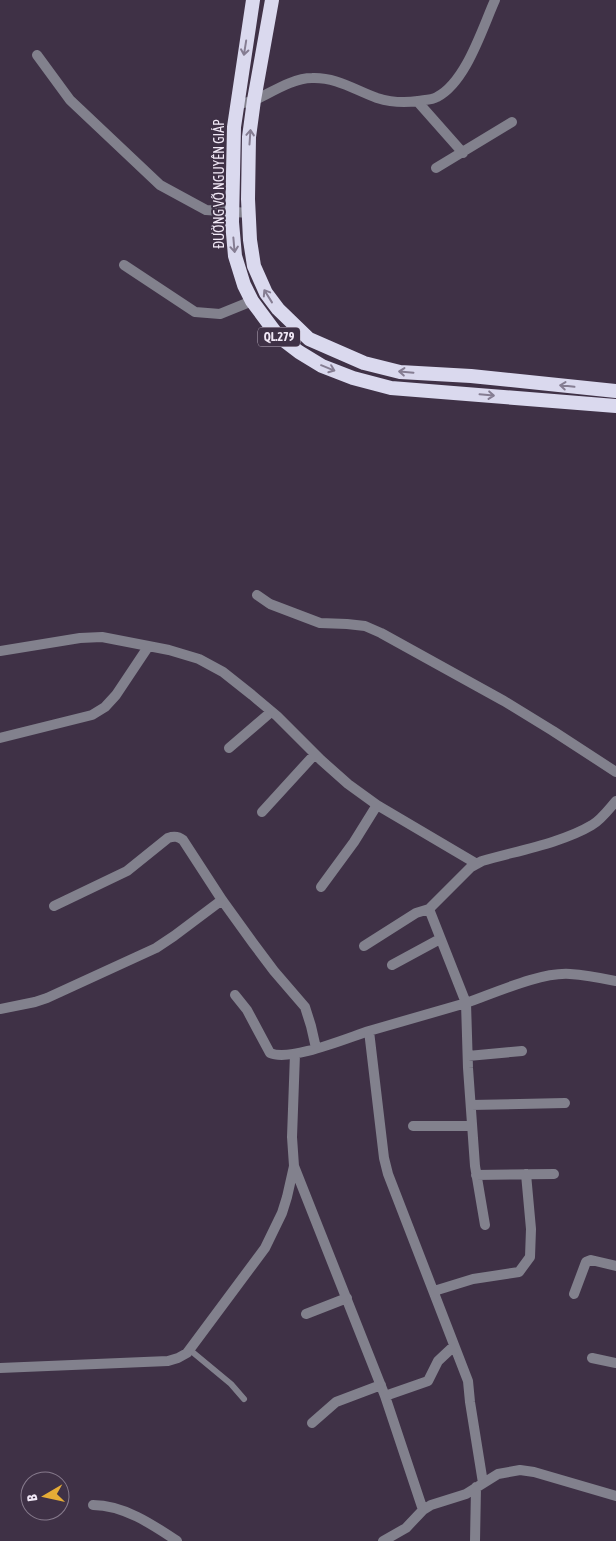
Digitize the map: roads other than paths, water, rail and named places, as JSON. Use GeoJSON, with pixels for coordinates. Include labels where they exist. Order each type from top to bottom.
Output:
{"type":"FeatureCollection","features":[{"type":"Feature","properties":{"kind":"highway","name":"ĐƯỜNG VÕ NGUYÊN GIÁP"},"geometry":{"type":"LineString","coordinates":[[253,0],[234,127],[232,212],[235,256],[244,285],[252,301],[278,336],[322,366],[353,378],[391,388],[616,406]]}},
{"type":"Feature","properties":{"kind":"highway","name":"ĐƯỜNG VÕ NGUYÊN GIÁP"},"geometry":{"type":"LineString","coordinates":[[272,0],[249,137],[249,213],[250,240],[254,266],[266,293],[278,309],[309,339],[364,363],[400,372],[471,376],[616,391]]}},
{"type":"Feature","properties":{"kind":"street"},"geometry":{"type":"LineString","coordinates":[[237,105],[310,78],[326,78],[384,100],[409,103],[436,98],[458,79],[495,0]]}},
{"type":"Feature","properties":{"kind":"street"},"geometry":{"type":"LineString","coordinates":[[37,55],[70,100],[160,185],[206,210],[249,213]]}},
{"type":"Feature","properties":{"kind":"street"},"geometry":{"type":"LineString","coordinates":[[416,101],[463,153]]}},
{"type":"Feature","properties":{"kind":"street"},"geometry":{"type":"LineString","coordinates":[[436,168],[512,122]]}},
{"type":"Feature","properties":{"kind":"street"},"geometry":{"type":"LineString","coordinates":[[124,265],[194,312],[220,314],[252,301]]}},
{"type":"Feature","properties":{"kind":"street"},"geometry":{"type":"LineString","coordinates":[[258,595],[270,604],[320,623],[366,626],[381,633],[504,701],[616,772]]}},
{"type":"Feature","properties":{"kind":"street"},"geometry":{"type":"LineString","coordinates":[[0,651],[92,637],[170,650],[199,659],[223,672],[271,712],[348,784],[377,805],[477,864]]}},
{"type":"Feature","properties":{"kind":"street"},"geometry":{"type":"LineString","coordinates":[[0,738],[82,718],[99,711],[116,695],[148,647]]}},
{"type":"Feature","properties":{"kind":"street"},"geometry":{"type":"LineString","coordinates":[[229,748],[271,712]]}},
{"type":"Feature","properties":{"kind":"street"},"geometry":{"type":"LineString","coordinates":[[262,812],[315,754]]}},
{"type":"Feature","properties":{"kind":"street"},"geometry":{"type":"LineString","coordinates":[[364,946],[416,914],[429,909],[463,874],[477,864],[579,832],[594,824],[616,801]]}},
{"type":"Feature","properties":{"kind":"street"},"geometry":{"type":"LineString","coordinates":[[321,887],[354,842],[377,805]]}},
{"type":"Feature","properties":{"kind":"street"},"geometry":{"type":"LineString","coordinates":[[54,906],[127,871],[168,838],[179,837],[183,840],[222,900],[274,971],[305,1007],[316,1048]]}},
{"type":"Feature","properties":{"kind":"street"},"geometry":{"type":"LineString","coordinates":[[0,1009],[47,998],[156,948],[222,900]]}},
{"type":"Feature","properties":{"kind":"street"},"geometry":{"type":"LineString","coordinates":[[429,909],[466,1003],[476,1175],[485,1225]]}},
{"type":"Feature","properties":{"kind":"street"},"geometry":{"type":"LineString","coordinates":[[392,965],[440,939]]}},
{"type":"Feature","properties":{"kind":"street"},"geometry":{"type":"LineString","coordinates":[[235,995],[247,1010],[270,1053],[276,1056],[295,1054],[316,1048],[466,1003],[530,980],[547,976],[569,974],[616,980]]}},
{"type":"Feature","properties":{"kind":"street"},"geometry":{"type":"LineString","coordinates":[[369,1032],[384,1158],[388,1174],[468,1381],[480,1485],[475,1541]]}},
{"type":"Feature","properties":{"kind":"street"},"geometry":{"type":"LineString","coordinates":[[468,1056],[522,1052]]}},
{"type":"Feature","properties":{"kind":"street"},"geometry":{"type":"LineString","coordinates":[[0,1368],[168,1361],[178,1358],[190,1350],[265,1248],[282,1213],[294,1166],[292,1137],[295,1054]]}},
{"type":"Feature","properties":{"kind":"street"},"geometry":{"type":"LineString","coordinates":[[471,1105],[565,1103]]}},
{"type":"Feature","properties":{"kind":"street"},"geometry":{"type":"LineString","coordinates":[[413,1126],[472,1126]]}},
{"type":"Feature","properties":{"kind":"street"},"geometry":{"type":"LineString","coordinates":[[294,1166],[385,1396],[424,1510]]}},
{"type":"Feature","properties":{"kind":"street"},"geometry":{"type":"LineString","coordinates":[[434,1291],[473,1279],[519,1272],[530,1258],[531,1229],[526,1174]]}},
{"type":"Feature","properties":{"kind":"street"},"geometry":{"type":"LineString","coordinates":[[476,1175],[554,1174]]}},
{"type":"Feature","properties":{"kind":"street"},"geometry":{"type":"LineString","coordinates":[[574,1294],[586,1262],[591,1260],[616,1266]]}},
{"type":"Feature","properties":{"kind":"street"},"geometry":{"type":"LineString","coordinates":[[306,1314],[347,1298]]}},
{"type":"Feature","properties":{"kind":"street"},"geometry":{"type":"LineString","coordinates":[[385,1396],[428,1381],[438,1361],[454,1346]]}},
{"type":"Feature","properties":{"kind":"street"},"geometry":{"type":"LineString","coordinates":[[592,1358],[616,1363]]}},
{"type":"Feature","properties":{"kind":"street"},"geometry":{"type":"LineString","coordinates":[[312,1423],[336,1402],[380,1385]]}},
{"type":"Feature","properties":{"kind":"street"},"geometry":{"type":"LineString","coordinates":[[383,1541],[406,1528],[431,1505],[466,1494],[498,1474],[520,1470],[534,1472],[616,1496]]}},
{"type":"Feature","properties":{"kind":"street"},"geometry":{"type":"LineString","coordinates":[[93,1505],[106,1505],[125,1512],[157,1528],[177,1541]]}},
{"type":"Feature","properties":{"kind":"lane"},"geometry":{"type":"LineString","coordinates":[[190,1350],[231,1384],[244,1399]]}}]}
